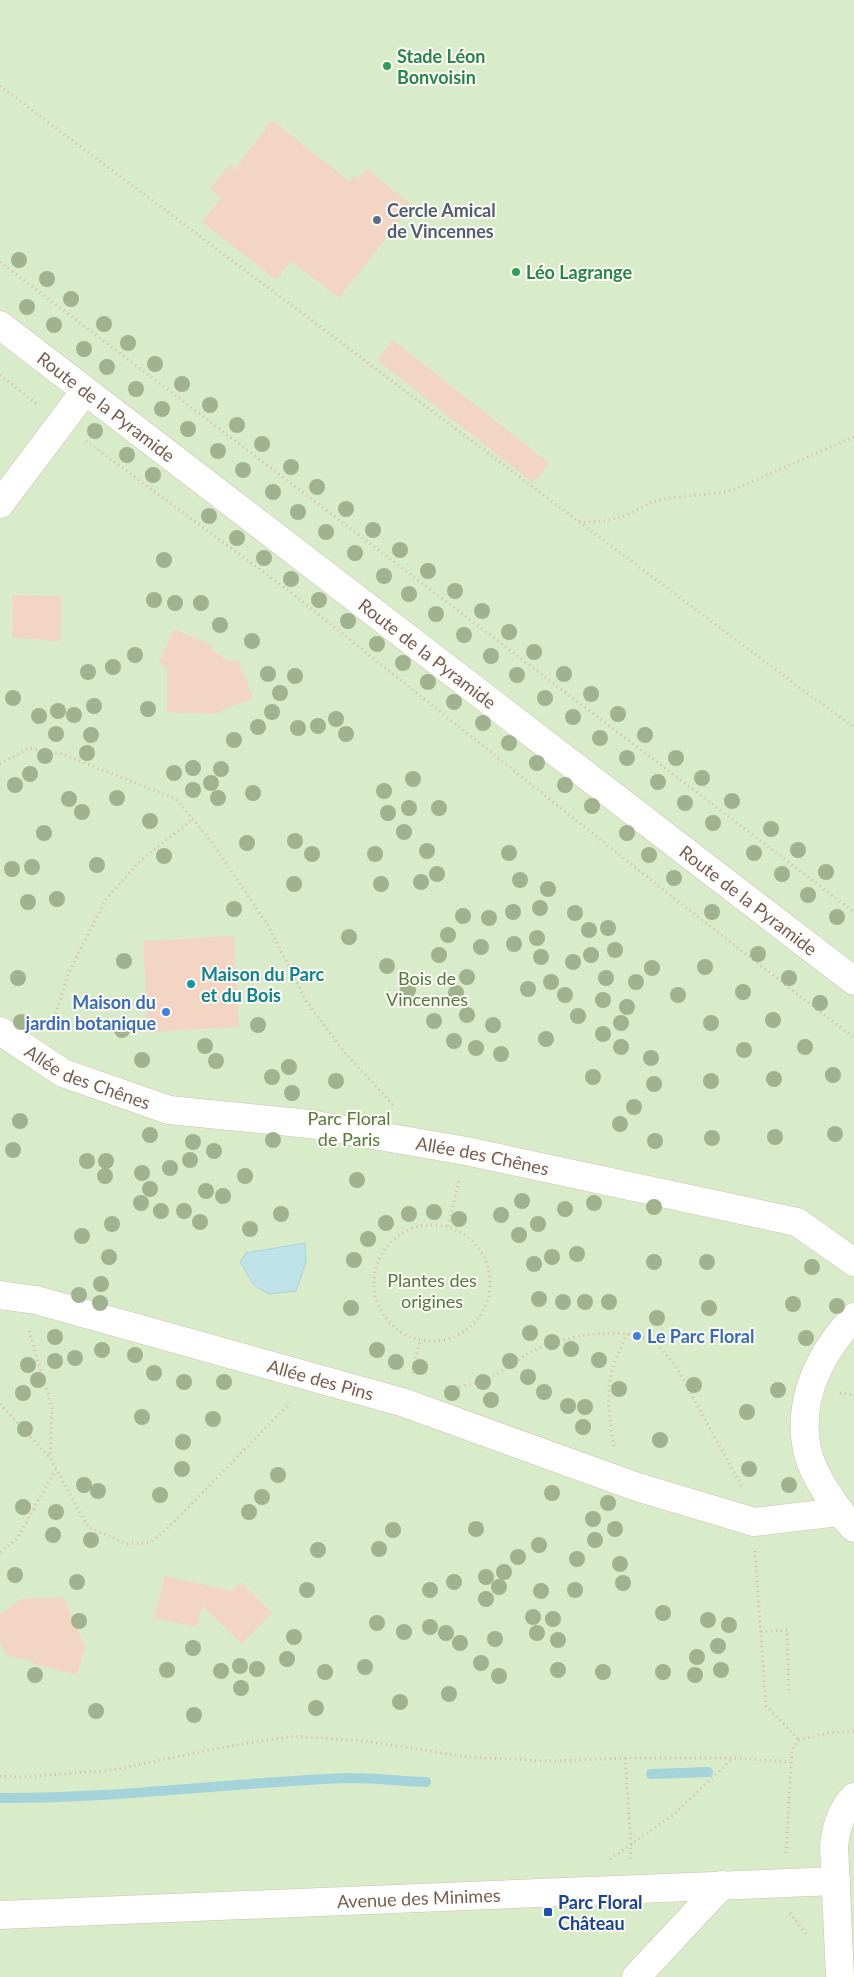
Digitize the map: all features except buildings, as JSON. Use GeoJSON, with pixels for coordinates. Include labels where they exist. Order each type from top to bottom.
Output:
{"type":"FeatureCollection","features":[{"type":"Feature","properties":{"kind":"street","name":"Route de la Pyramide"},"geometry":{"type":"LineString","coordinates":[[0,325],[854,981]]}},
{"type":"Feature","properties":{"kind":"street"},"geometry":{"type":"LineString","coordinates":[[0,504],[85,391]]}},
{"type":"Feature","properties":{"kind":"street","name":"Allée des Chênes"},"geometry":{"type":"LineString","coordinates":[[0,1031],[63,1073],[169,1110],[310,1124],[466,1151],[797,1222],[854,1262]]}},
{"type":"Feature","properties":{"kind":"street","name":"Allée des Pins"},"geometry":{"type":"LineString","coordinates":[[6,1296],[46,1303],[404,1403],[628,1484],[754,1522]]}},
{"type":"Feature","properties":{"kind":"street"},"geometry":{"type":"LineString","coordinates":[[846,1520],[819,1478],[807,1450],[806,1421],[809,1390],[820,1362],[837,1335],[854,1317]]}},
{"type":"Feature","properties":{"kind":"street"},"geometry":{"type":"LineString","coordinates":[[754,1522],[846,1520]]}},
{"type":"Feature","properties":{"kind":"street"},"geometry":{"type":"LineString","coordinates":[[840,1977],[834,1846],[836,1829],[852,1799]]}},
{"type":"Feature","properties":{"kind":"street","name":"Avenue des Minimes"},"geometry":{"type":"LineString","coordinates":[[0,1915],[836,1881]]}},
{"type":"Feature","properties":{"kind":"street"},"geometry":{"type":"LineString","coordinates":[[636,1977],[722,1885]]}},
{"type":"Feature","properties":{"kind":"path"},"geometry":{"type":"LineString","coordinates":[[0,86],[578,522],[854,727]]}},
{"type":"Feature","properties":{"kind":"path"},"geometry":{"type":"LineString","coordinates":[[0,262],[854,912]]}},
{"type":"Feature","properties":{"kind":"path"},"geometry":{"type":"LineString","coordinates":[[0,375],[168,503],[289,591],[661,888],[854,1038]]}},
{"type":"Feature","properties":{"kind":"path"},"geometry":{"type":"LineString","coordinates":[[578,522],[608,522],[633,512],[653,501],[687,495],[718,494],[735,490],[854,437]]}},
{"type":"Feature","properties":{"kind":"path"},"geometry":{"type":"LineString","coordinates":[[0,764],[29,748],[62,754],[176,799],[211,841],[268,927],[306,1001],[345,1054],[397,1110]]}},
{"type":"Feature","properties":{"kind":"path"},"geometry":{"type":"LineString","coordinates":[[41,1058],[69,972],[106,899],[142,860],[193,819]]}},
{"type":"Feature","properties":{"kind":"path"},"geometry":{"type":"LineString","coordinates":[[448,1226],[466,1151]]}},
{"type":"Feature","properties":{"kind":"path"},"geometry":{"type":"LineString","coordinates":[[429,1225],[448,1226],[464,1234],[478,1246],[487,1261],[491,1280],[490,1298],[482,1314],[471,1328],[455,1337],[438,1342],[420,1341],[402,1334],[388,1322],[378,1306],[374,1288],[375,1270],[382,1252],[395,1238],[411,1228],[429,1225]]}},
{"type":"Feature","properties":{"kind":"path"},"geometry":{"type":"LineString","coordinates":[[6,1296],[32,1337],[52,1408],[50,1458]]}},
{"type":"Feature","properties":{"kind":"path"},"geometry":{"type":"LineString","coordinates":[[451,1389],[488,1378],[532,1351],[565,1339],[599,1334],[627,1334],[649,1340],[663,1351],[676,1368],[744,1490],[754,1522],[766,1706],[799,1740]]}},
{"type":"Feature","properties":{"kind":"path"},"geometry":{"type":"LineString","coordinates":[[627,1334],[612,1371],[609,1392],[610,1425],[628,1484]]}},
{"type":"Feature","properties":{"kind":"path"},"geometry":{"type":"LineString","coordinates":[[0,1404],[50,1458],[88,1527],[127,1544],[150,1542],[167,1529],[314,1378]]}},
{"type":"Feature","properties":{"kind":"path"},"geometry":{"type":"LineString","coordinates":[[0,1552],[17,1539],[56,1469]]}},
{"type":"Feature","properties":{"kind":"path"},"geometry":{"type":"LineString","coordinates":[[761,1632],[788,1630],[789,1694]]}},
{"type":"Feature","properties":{"kind":"path"},"geometry":{"type":"LineString","coordinates":[[786,1862],[792,1749],[799,1740],[828,1733],[854,1732]]}},
{"type":"Feature","properties":{"kind":"path"},"geometry":{"type":"LineString","coordinates":[[0,1776],[23,1777],[112,1770],[224,1747],[294,1736],[364,1741],[468,1757],[548,1761],[625,1758],[733,1758],[790,1762]]}},
{"type":"Feature","properties":{"kind":"path"},"geometry":{"type":"LineString","coordinates":[[625,1758],[631,1844],[628,1889]]}},
{"type":"Feature","properties":{"kind":"path"},"geometry":{"type":"LineString","coordinates":[[605,1862],[673,1815],[733,1758]]}},
{"type":"Feature","properties":{"kind":"path"},"geometry":{"type":"LineString","coordinates":[[788,1909],[808,1936]]}},
{"type":"Feature","properties":{"kind":"green space","name":"Bois de Vincennes"},"geometry":{"type":"Polygon","coordinates":[[[0,0],[854,0],[854,1977],[0,1977],[0,0]]]}},
{"type":"Feature","properties":{"kind":"water"},"geometry":{"type":"Polygon","coordinates":[[[305,1243],[306,1262],[296,1291],[268,1294],[254,1285],[240,1262],[246,1253],[305,1243]]]}},
{"type":"Feature","properties":{"kind":"waterway"},"geometry":{"type":"LineString","coordinates":[[651,1774],[708,1772]]}},
{"type":"Feature","properties":{"kind":"waterway"},"geometry":{"type":"LineString","coordinates":[[0,1798],[88,1796],[350,1778],[426,1782]]}},
{"type":"Feature","properties":{"kind":"place","name":"Stade Léon Bonvoisin"},"geometry":{"type":"Point","coordinates":[387,66]}},
{"type":"Feature","properties":{"kind":"place","name":"Cercle Amical de Vincennes"},"geometry":{"type":"Point","coordinates":[377,220]}},
{"type":"Feature","properties":{"kind":"place","name":"Léo Lagrange"},"geometry":{"type":"Point","coordinates":[516,272]}},
{"type":"Feature","properties":{"kind":"place","name":"Maison du Parc et du Bois"},"geometry":{"type":"Point","coordinates":[191,984]}},
{"type":"Feature","properties":{"kind":"place","name":"Maison du jardin botanique"},"geometry":{"type":"Point","coordinates":[166,1012]}},
{"type":"Feature","properties":{"kind":"place","name":"Le Parc Floral"},"geometry":{"type":"Point","coordinates":[637,1336]}},
{"type":"Feature","properties":{"kind":"place","name":"Parc Floral Château"},"geometry":{"type":"Point","coordinates":[548,1912]}},
{"type":"Feature","properties":{"kind":"park label","name":"Parc Floral de Paris"},"geometry":{"type":"Point","coordinates":[349,1128]}},
{"type":"Feature","properties":{"kind":"park label","name":"Plantes des origines"},"geometry":{"type":"Point","coordinates":[432,1290]}}]}
